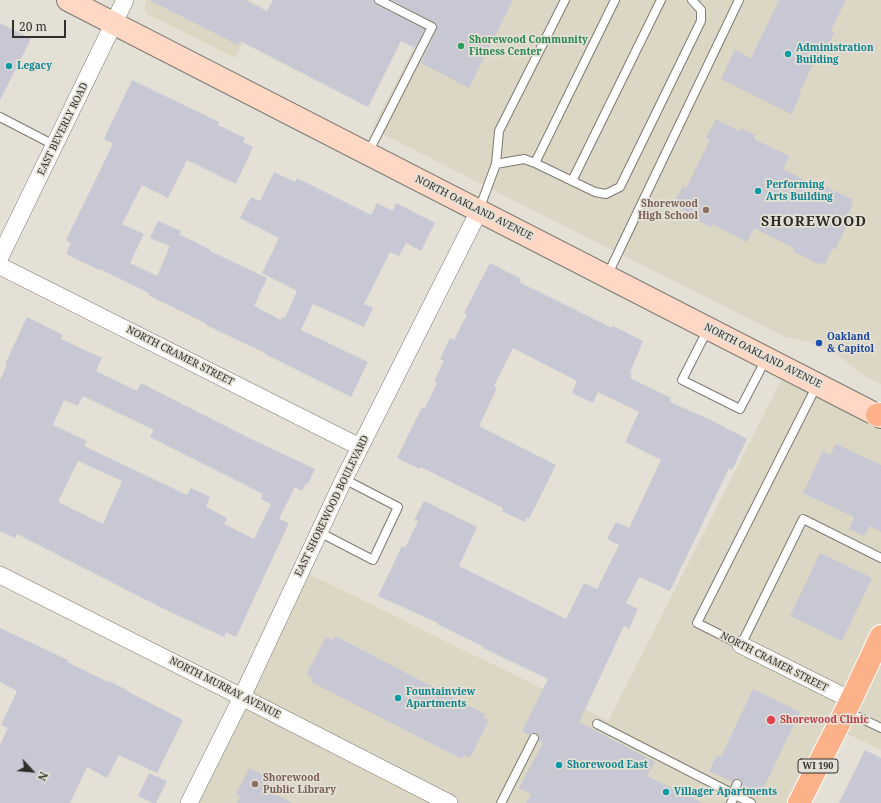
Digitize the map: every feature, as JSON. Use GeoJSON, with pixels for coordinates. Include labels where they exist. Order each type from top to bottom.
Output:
{"type":"FeatureCollection","features":[{"type":"Feature","properties":{"kind":"main road","name":"NORTH OAKLAND AVENUE"},"geometry":{"type":"LineString","coordinates":[[68,0],[880,415]]}},
{"type":"Feature","properties":{"kind":"main road","name":"WI 190"},"geometry":{"type":"LineString","coordinates":[[800,803],[881,636]]}},
{"type":"Feature","properties":{"kind":"street","name":"EAST BEVERLY ROAD"},"geometry":{"type":"LineString","coordinates":[[0,258],[125,0]]}},
{"type":"Feature","properties":{"kind":"street","name":"EAST SHOREWOOD BOULEVARD"},"geometry":{"type":"LineString","coordinates":[[189,803],[242,697],[344,479],[479,210]]}},
{"type":"Feature","properties":{"kind":"street","name":"NORTH CRAMER STREET"},"geometry":{"type":"LineString","coordinates":[[0,266],[360,447]]}},
{"type":"Feature","properties":{"kind":"street","name":"NORTH MURRAY AVENUE"},"geometry":{"type":"LineString","coordinates":[[0,575],[449,803]]}},
{"type":"Feature","properties":{"kind":"street","name":"NORTH CRAMER STREET"},"geometry":{"type":"LineString","coordinates":[[741,645],[848,706]]}},
{"type":"Feature","properties":{"kind":"lane"},"geometry":{"type":"LineString","coordinates":[[368,154],[432,27],[379,0]]}},
{"type":"Feature","properties":{"kind":"lane"},"geometry":{"type":"LineString","coordinates":[[479,210],[496,164],[499,131],[565,0]]}},
{"type":"Feature","properties":{"kind":"lane"},"geometry":{"type":"LineString","coordinates":[[535,163],[615,0]]}},
{"type":"Feature","properties":{"kind":"lane"},"geometry":{"type":"LineString","coordinates":[[572,181],[661,0]]}},
{"type":"Feature","properties":{"kind":"lane"},"geometry":{"type":"LineString","coordinates":[[496,164],[524,159],[595,192],[606,194],[620,187],[700,21],[701,10],[692,0]]}},
{"type":"Feature","properties":{"kind":"lane"},"geometry":{"type":"LineString","coordinates":[[606,276],[740,0]]}},
{"type":"Feature","properties":{"kind":"lane"},"geometry":{"type":"LineString","coordinates":[[0,117],[54,145]]}},
{"type":"Feature","properties":{"kind":"lane"},"geometry":{"type":"LineString","coordinates":[[708,328],[682,380],[740,409],[766,358]]}},
{"type":"Feature","properties":{"kind":"lane","name":"NORTH CRAMER STREET"},"geometry":{"type":"LineString","coordinates":[[741,645],[697,623],[817,384]]}},
{"type":"Feature","properties":{"kind":"lane"},"geometry":{"type":"LineString","coordinates":[[319,532],[373,560],[398,507],[344,479]]}},
{"type":"Feature","properties":{"kind":"lane"},"geometry":{"type":"LineString","coordinates":[[741,645],[803,520],[881,558]]}},
{"type":"Feature","properties":{"kind":"lane"},"geometry":{"type":"LineString","coordinates":[[848,706],[881,728]]}},
{"type":"Feature","properties":{"kind":"lane"},"geometry":{"type":"LineString","coordinates":[[597,724],[751,803]]}},
{"type":"Feature","properties":{"kind":"lane"},"geometry":{"type":"LineString","coordinates":[[501,803],[534,738]]}},
{"type":"Feature","properties":{"kind":"lane"},"geometry":{"type":"LineString","coordinates":[[731,803],[737,784]]}},
{"type":"Feature","properties":{"kind":"shaded area"},"geometry":{"type":"Polygon","coordinates":[[[146,0],[249,0],[262,7],[235,58],[147,14],[144,8],[146,0]]]}},
{"type":"Feature","properties":{"kind":"shaded area","name":"Shorewood High School"},"geometry":{"type":"Polygon","coordinates":[[[438,0],[881,0],[881,384],[865,376],[832,352],[810,342],[785,337],[372,129],[438,0]]]}},
{"type":"Feature","properties":{"kind":"shaded area"},"geometry":{"type":"Polygon","coordinates":[[[787,369],[881,417],[881,750],[837,729],[799,803],[189,803],[301,570],[608,721],[787,369]]]}},
{"type":"Feature","properties":{"kind":"building"},"geometry":{"type":"Polygon","coordinates":[[[149,0],[245,0],[267,11],[273,0],[374,0],[376,5],[425,29],[415,48],[401,41],[368,107],[240,41],[238,45],[149,0]]]}},
{"type":"Feature","properties":{"kind":"building","name":"Shorewood Community Fitness Center"},"geometry":{"type":"Polygon","coordinates":[[[391,0],[513,0],[469,88],[421,63],[437,29],[437,24],[391,0]]]}},
{"type":"Feature","properties":{"kind":"building","name":"Administration Building"},"geometry":{"type":"Polygon","coordinates":[[[779,0],[846,0],[831,30],[834,33],[818,65],[814,63],[799,93],[801,94],[791,114],[721,79],[735,50],[751,58],[779,0]]]}},
{"type":"Feature","properties":{"kind":"building","name":"Legacy"},"geometry":{"type":"Polygon","coordinates":[[[0,23],[31,39],[0,100],[0,23]]]}},
{"type":"Feature","properties":{"kind":"building"},"geometry":{"type":"Polygon","coordinates":[[[132,80],[219,122],[218,125],[245,138],[243,142],[253,147],[236,184],[187,160],[168,198],[142,185],[122,224],[144,234],[130,263],[157,276],[170,246],[150,238],[158,221],[181,231],[179,234],[211,250],[210,251],[267,278],[254,306],[281,320],[282,317],[285,318],[297,291],[262,273],[279,238],[240,218],[251,197],[260,201],[274,172],[295,182],[297,178],[371,215],[377,203],[393,211],[396,203],[435,223],[421,251],[406,243],[399,256],[390,252],[364,304],[373,308],[364,327],[313,304],[301,330],[368,362],[351,397],[206,325],[207,324],[148,295],[149,293],[66,254],[71,243],[66,240],[113,144],[104,139],[132,80]]]}},
{"type":"Feature","properties":{"kind":"building","name":"Performing Arts Building"},"geometry":{"type":"Polygon","coordinates":[[[716,119],[739,131],[741,128],[755,135],[754,139],[789,156],[783,169],[822,189],[824,186],[852,199],[850,202],[853,204],[847,217],[850,219],[835,250],[833,248],[825,264],[821,262],[820,265],[810,260],[793,251],[794,248],[754,228],[747,242],[712,224],[711,227],[696,220],[697,217],[673,205],[683,186],[686,188],[710,140],[706,138],[716,119]]]}},
{"type":"Feature","properties":{"kind":"building"},"geometry":{"type":"Polygon","coordinates":[[[490,263],[521,279],[519,282],[612,328],[613,326],[643,341],[630,372],[632,374],[630,378],[671,398],[670,402],[711,420],[747,439],[732,470],[729,468],[670,591],[639,577],[626,603],[638,609],[629,629],[624,626],[579,722],[655,762],[647,776],[703,803],[526,803],[531,794],[519,788],[543,743],[539,740],[537,733],[529,735],[522,731],[548,679],[483,648],[484,647],[437,624],[438,623],[378,596],[402,546],[405,548],[418,521],[414,520],[424,501],[477,527],[459,566],[566,619],[584,583],[597,589],[619,545],[607,539],[616,522],[629,528],[661,460],[625,442],[639,412],[598,392],[593,403],[572,393],[577,381],[513,348],[494,386],[497,388],[479,426],[556,465],[529,519],[527,517],[525,522],[502,511],[503,508],[421,467],[420,469],[397,458],[422,407],[425,408],[437,383],[434,381],[444,361],[440,359],[450,338],[454,340],[467,314],[464,313],[490,263]]]}},
{"type":"Feature","properties":{"kind":"building"},"geometry":{"type":"Polygon","coordinates":[[[27,317],[63,335],[61,339],[102,358],[96,371],[137,391],[141,383],[249,438],[315,469],[308,484],[306,483],[302,491],[295,487],[279,519],[289,523],[236,637],[226,632],[224,637],[160,607],[17,534],[15,538],[0,531],[0,380],[7,365],[5,364],[27,317]],[[83,396],[78,406],[64,400],[53,425],[87,441],[84,446],[187,495],[191,488],[210,497],[206,507],[227,518],[224,524],[254,539],[271,504],[261,499],[263,494],[150,437],[154,430],[83,396]],[[78,461],[58,502],[103,524],[122,481],[78,461]]]}},
{"type":"Feature","properties":{"kind":"building"},"geometry":{"type":"Polygon","coordinates":[[[836,444],[881,465],[881,532],[870,526],[864,536],[849,529],[854,517],[803,493],[823,451],[830,455],[836,444]]]}},
{"type":"Feature","properties":{"kind":"building"},"geometry":{"type":"Polygon","coordinates":[[[820,553],[872,578],[842,641],[790,616],[820,553]]]}},
{"type":"Feature","properties":{"kind":"building"},"geometry":{"type":"Polygon","coordinates":[[[0,628],[68,660],[67,662],[127,690],[183,720],[157,773],[119,755],[107,778],[87,767],[70,803],[0,803],[0,745],[8,728],[1,725],[17,691],[0,682],[0,628]]]}},
{"type":"Feature","properties":{"kind":"building","name":"Fountainview Apartments"},"geometry":{"type":"Polygon","coordinates":[[[335,636],[485,714],[483,717],[489,720],[470,758],[464,755],[462,759],[311,682],[313,678],[306,675],[326,637],[333,640],[335,636]]]}},
{"type":"Feature","properties":{"kind":"building"},"geometry":{"type":"Polygon","coordinates":[[[753,689],[800,712],[760,795],[742,787],[740,779],[736,779],[732,782],[709,771],[717,755],[721,757],[753,689]]]}},
{"type":"Feature","properties":{"kind":"building"},"geometry":{"type":"Polygon","coordinates":[[[865,750],[881,758],[881,803],[839,803],[865,750]]]}},
{"type":"Feature","properties":{"kind":"building","name":"Shorewood Public Library"},"geometry":{"type":"Polygon","coordinates":[[[249,768],[271,779],[266,790],[293,803],[237,803],[240,796],[236,794],[249,768]]]}},
{"type":"Feature","properties":{"kind":"building"},"geometry":{"type":"Polygon","coordinates":[[[149,773],[167,781],[156,803],[138,796],[149,773]]]}},
{"type":"Feature","properties":{"kind":"place","name":"Shorewood Community Fitness Center"},"geometry":{"type":"Point","coordinates":[461,46]}},
{"type":"Feature","properties":{"kind":"place","name":"Administration Building"},"geometry":{"type":"Point","coordinates":[788,54]}},
{"type":"Feature","properties":{"kind":"place","name":"Legacy"},"geometry":{"type":"Point","coordinates":[9,66]}},
{"type":"Feature","properties":{"kind":"place","name":"Performing Arts Building"},"geometry":{"type":"Point","coordinates":[758,191]}},
{"type":"Feature","properties":{"kind":"place","name":"Shorewood High School"},"geometry":{"type":"Point","coordinates":[706,210]}},
{"type":"Feature","properties":{"kind":"place","name":"Oakland & Capitol"},"geometry":{"type":"Point","coordinates":[819,343]}},
{"type":"Feature","properties":{"kind":"place","name":"Fountainview Apartments"},"geometry":{"type":"Point","coordinates":[398,698]}},
{"type":"Feature","properties":{"kind":"place","name":"Shorewood Clinic"},"geometry":{"type":"Point","coordinates":[771,720]}},
{"type":"Feature","properties":{"kind":"place","name":"Shorewood East"},"geometry":{"type":"Point","coordinates":[559,765]}},
{"type":"Feature","properties":{"kind":"place","name":"Shorewood Public Library"},"geometry":{"type":"Point","coordinates":[255,784]}},
{"type":"Feature","properties":{"kind":"place","name":"Villager Apartments"},"geometry":{"type":"Point","coordinates":[666,792]}},
{"type":"Feature","properties":{"kind":"district","name":"SHOREWOOD"},"geometry":{"type":"Point","coordinates":[814,222]}}]}
